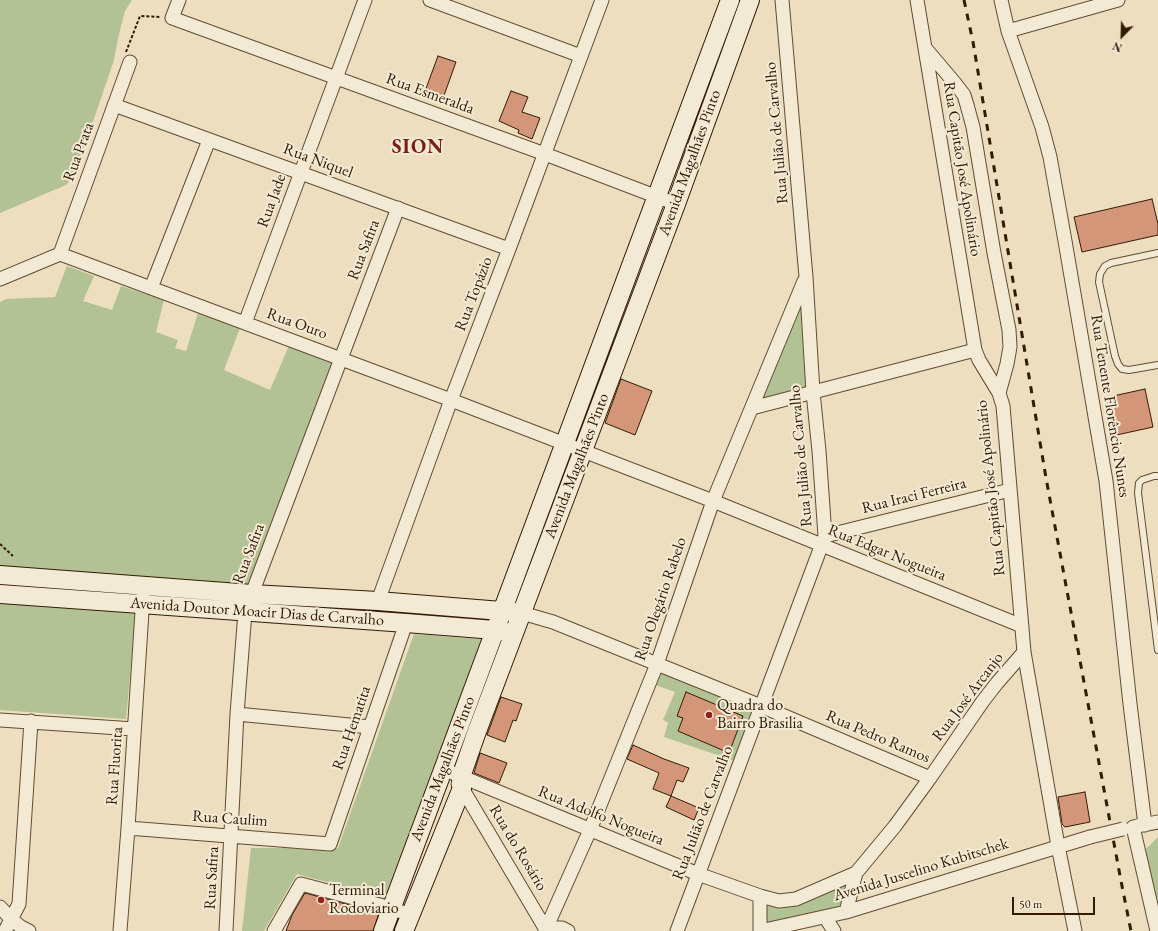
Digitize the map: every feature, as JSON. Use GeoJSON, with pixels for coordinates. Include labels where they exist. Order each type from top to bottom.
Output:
{"type":"FeatureCollection","features":[{"type":"Feature","properties":{"kind":"main road","name":"Avenida Magalhães Pinto"},"geometry":{"type":"LineString","coordinates":[[383,931],[730,0]]}},
{"type":"Feature","properties":{"kind":"main road","name":"Avenida Magalhães Pinto"},"geometry":{"type":"LineString","coordinates":[[407,923],[462,782],[522,612],[676,204],[750,0]]}},
{"type":"Feature","properties":{"kind":"main road"},"geometry":{"type":"LineString","coordinates":[[540,509],[558,517]]}},
{"type":"Feature","properties":{"kind":"main road","name":"Avenida Doutor Moacir Dias de Carvalho"},"geometry":{"type":"LineString","coordinates":[[0,575],[522,612]]}},
{"type":"Feature","properties":{"kind":"main road","name":"Avenida Doutor Moacir Dias de Carvalho"},"geometry":{"type":"LineString","coordinates":[[0,594],[406,623],[495,630],[515,634]]}},
{"type":"Feature","properties":{"kind":"street"},"geometry":{"type":"LineString","coordinates":[[172,18],[179,0]]}},
{"type":"Feature","properties":{"kind":"street","name":"Rua Jade"},"geometry":{"type":"LineString","coordinates":[[245,323],[365,0]]}},
{"type":"Feature","properties":{"kind":"street"},"geometry":{"type":"LineString","coordinates":[[430,0],[581,56]]}},
{"type":"Feature","properties":{"kind":"street","name":"Rua Topázio"},"geometry":{"type":"LineString","coordinates":[[378,601],[451,400],[602,0]]}},
{"type":"Feature","properties":{"kind":"street","name":"Rua Julião de Carvalho"},"geometry":{"type":"LineString","coordinates":[[677,931],[823,540],[819,451],[813,392],[806,277],[782,0]]}},
{"type":"Feature","properties":{"kind":"street","name":"Rua Capitão José Apolinário"},"geometry":{"type":"LineString","coordinates":[[917,0],[975,350],[979,360],[999,394],[1003,406],[1024,652],[1074,931]]}},
{"type":"Feature","properties":{"kind":"street","name":"Rua Tenente Florêncio Nunes"},"geometry":{"type":"LineString","coordinates":[[1001,0],[1008,31],[1042,127],[1050,156],[1106,481],[1129,696],[1134,827],[1157,931]]}},
{"type":"Feature","properties":{"kind":"street"},"geometry":{"type":"LineString","coordinates":[[1008,31],[1118,0]]}},
{"type":"Feature","properties":{"kind":"street","name":"Rua Esmeralda"},"geometry":{"type":"LineString","coordinates":[[172,18],[545,154],[676,204]]}},
{"type":"Feature","properties":{"kind":"street"},"geometry":{"type":"LineString","coordinates":[[925,48],[964,95],[973,127],[994,253],[1009,330],[1010,347],[999,394]]}},
{"type":"Feature","properties":{"kind":"street","name":"Rua Prata"},"geometry":{"type":"LineString","coordinates":[[60,254],[130,62]]}},
{"type":"Feature","properties":{"kind":"street","name":"Rua Niquel"},"geometry":{"type":"LineString","coordinates":[[114,105],[509,249]]}},
{"type":"Feature","properties":{"kind":"street"},"geometry":{"type":"LineString","coordinates":[[152,288],[209,140]]}},
{"type":"Feature","properties":{"kind":"street","name":"Rua Safira"},"geometry":{"type":"LineString","coordinates":[[226,931],[237,714],[245,612],[398,208]]}},
{"type":"Feature","properties":{"kind":"street"},"geometry":{"type":"LineString","coordinates":[[0,279],[60,254]]}},
{"type":"Feature","properties":{"kind":"street","name":"Rua Ouro"},"geometry":{"type":"LineString","coordinates":[[60,254],[451,400],[582,452]]}},
{"type":"Feature","properties":{"kind":"street","name":"Rua Olegário Rabelo"},"geometry":{"type":"LineString","coordinates":[[545,929],[590,830],[657,664],[713,501],[806,277]]}},
{"type":"Feature","properties":{"kind":"street"},"geometry":{"type":"LineString","coordinates":[[752,408],[975,350]]}},
{"type":"Feature","properties":{"kind":"street","name":"Rua Edgar Nogueira"},"geometry":{"type":"LineString","coordinates":[[582,452],[823,540],[1022,626]]}},
{"type":"Feature","properties":{"kind":"street","name":"Rua Iraci Ferreira"},"geometry":{"type":"LineString","coordinates":[[823,540],[1010,490]]}},
{"type":"Feature","properties":{"kind":"street","name":"Rua Fluorita"},"geometry":{"type":"LineString","coordinates":[[120,931],[143,586]]}},
{"type":"Feature","properties":{"kind":"street","name":"Rua Pedro Ramos"},"geometry":{"type":"LineString","coordinates":[[522,612],[553,622],[762,706],[930,778]]}},
{"type":"Feature","properties":{"kind":"street","name":"Rua Hematita"},"geometry":{"type":"LineString","coordinates":[[330,844],[406,623]]}},
{"type":"Feature","properties":{"kind":"street","name":"Rua José Arcanjo"},"geometry":{"type":"LineString","coordinates":[[760,896],[779,901],[796,899],[856,872],[895,826],[983,701],[1024,652]]}},
{"type":"Feature","properties":{"kind":"street"},"geometry":{"type":"LineString","coordinates":[[237,714],[370,727]]}},
{"type":"Feature","properties":{"kind":"street"},"geometry":{"type":"LineString","coordinates":[[0,720],[134,729]]}},
{"type":"Feature","properties":{"kind":"street"},"geometry":{"type":"LineString","coordinates":[[5,931],[19,904],[30,721]]}},
{"type":"Feature","properties":{"kind":"street","name":"Rua do Rosário"},"geometry":{"type":"LineString","coordinates":[[442,771],[462,782],[545,929]]}},
{"type":"Feature","properties":{"kind":"street","name":"Rua Adolfo Nogueira"},"geometry":{"type":"LineString","coordinates":[[462,782],[590,830],[698,874],[760,896]]}},
{"type":"Feature","properties":{"kind":"street","name":"Avenida Juscelino Kubitschek"},"geometry":{"type":"LineString","coordinates":[[760,931],[846,912],[1090,836],[1158,822]]}},
{"type":"Feature","properties":{"kind":"street","name":"Rua Caulim"},"geometry":{"type":"LineString","coordinates":[[128,828],[330,844]]}},
{"type":"Feature","properties":{"kind":"street"},"geometry":{"type":"LineString","coordinates":[[846,912],[856,872]]}},
{"type":"Feature","properties":{"kind":"street"},"geometry":{"type":"LineString","coordinates":[[274,931],[301,884],[391,908],[407,923]]}},
{"type":"Feature","properties":{"kind":"street"},"geometry":{"type":"LineString","coordinates":[[760,896],[760,931]]}},
{"type":"Feature","properties":{"kind":"street"},"geometry":{"type":"LineString","coordinates":[[0,907],[11,919],[29,931]]}},
{"type":"Feature","properties":{"kind":"street"},"geometry":{"type":"LineString","coordinates":[[825,917],[834,931]]}},
{"type":"Feature","properties":{"kind":"street"},"geometry":{"type":"LineString","coordinates":[[545,929],[562,928],[568,931]]}},
{"type":"Feature","properties":{"kind":"lane"},"geometry":{"type":"LineString","coordinates":[[1158,253],[1105,266],[1100,274],[1100,282],[1115,356],[1118,364],[1122,369],[1129,370],[1158,365]]}},
{"type":"Feature","properties":{"kind":"lane"},"geometry":{"type":"LineString","coordinates":[[1158,476],[1142,480],[1138,493],[1155,604],[1158,650]]}},
{"type":"Feature","properties":{"kind":"path"},"geometry":{"type":"LineString","coordinates":[[130,62],[124,57],[140,16],[172,18]]}},
{"type":"Feature","properties":{"kind":"path"},"geometry":{"type":"LineString","coordinates":[[0,544],[13,556]]}},
{"type":"Feature","properties":{"kind":"green space"},"geometry":{"type":"Polygon","coordinates":[[[0,0],[132,0],[125,11],[114,60],[75,175],[66,185],[0,213],[0,0]]]}},
{"type":"Feature","properties":{"kind":"green space"},"geometry":{"type":"Polygon","coordinates":[[[67,266],[94,276],[83,301],[112,310],[121,286],[164,300],[156,332],[178,340],[175,348],[186,351],[198,313],[240,328],[224,370],[270,390],[290,343],[335,360],[251,586],[0,571],[0,302],[6,299],[55,297],[67,266]]]}},
{"type":"Feature","properties":{"kind":"green space"},"geometry":{"type":"Polygon","coordinates":[[[806,277],[813,392],[752,408],[806,277]]]}},
{"type":"Feature","properties":{"kind":"green space"},"geometry":{"type":"Polygon","coordinates":[[[256,596],[493,613],[491,620],[256,604],[256,596]]]}},
{"type":"Feature","properties":{"kind":"green space"},"geometry":{"type":"Polygon","coordinates":[[[0,600],[136,611],[126,719],[0,710],[0,600]]]}},
{"type":"Feature","properties":{"kind":"green space"},"geometry":{"type":"Polygon","coordinates":[[[414,634],[491,640],[389,899],[297,874],[264,931],[242,931],[251,848],[338,848],[414,634]]]}},
{"type":"Feature","properties":{"kind":"green space","name":"Quadra do Bairro Brasilia"},"geometry":{"type":"Polygon","coordinates":[[[660,669],[755,709],[735,761],[664,737],[668,723],[663,720],[675,692],[655,685],[660,669]]]}},
{"type":"Feature","properties":{"kind":"green space"},"geometry":{"type":"Polygon","coordinates":[[[1158,837],[1158,903],[1145,850],[1158,837]]]}},
{"type":"Feature","properties":{"kind":"green space"},"geometry":{"type":"Polygon","coordinates":[[[856,873],[846,912],[760,931],[760,896],[782,900],[856,873]]]}},
{"type":"Feature","properties":{"kind":"building"},"geometry":{"type":"Polygon","coordinates":[[[438,56],[456,62],[442,101],[424,94],[438,56]]]}},
{"type":"Feature","properties":{"kind":"building"},"geometry":{"type":"Polygon","coordinates":[[[511,91],[528,97],[522,112],[540,118],[532,139],[518,133],[519,130],[499,121],[511,91]]]}},
{"type":"Feature","properties":{"kind":"building"},"geometry":{"type":"Polygon","coordinates":[[[1152,199],[1158,224],[1158,235],[1082,252],[1074,217],[1152,199]]]}},
{"type":"Feature","properties":{"kind":"building"},"geometry":{"type":"Polygon","coordinates":[[[621,379],[652,391],[635,435],[605,423],[621,379]]]}},
{"type":"Feature","properties":{"kind":"building"},"geometry":{"type":"Polygon","coordinates":[[[1145,389],[1153,427],[1112,436],[1104,398],[1145,389]]]}},
{"type":"Feature","properties":{"kind":"building"},"geometry":{"type":"Polygon","coordinates":[[[686,692],[743,716],[729,753],[678,731],[683,718],[677,716],[686,692]]]}},
{"type":"Feature","properties":{"kind":"building"},"geometry":{"type":"Polygon","coordinates":[[[501,697],[522,704],[516,721],[513,720],[505,742],[487,735],[501,697]]]}},
{"type":"Feature","properties":{"kind":"building"},"geometry":{"type":"Polygon","coordinates":[[[633,745],[689,768],[683,782],[677,780],[671,796],[653,789],[659,773],[627,759],[633,745]]]}},
{"type":"Feature","properties":{"kind":"building"},"geometry":{"type":"Polygon","coordinates":[[[480,753],[507,763],[499,783],[474,773],[480,753]]]}},
{"type":"Feature","properties":{"kind":"building"},"geometry":{"type":"Polygon","coordinates":[[[1085,792],[1090,822],[1065,827],[1062,824],[1058,797],[1085,792]]]}},
{"type":"Feature","properties":{"kind":"building"},"geometry":{"type":"Polygon","coordinates":[[[671,796],[699,808],[694,820],[666,807],[671,796]]]}},
{"type":"Feature","properties":{"kind":"building","name":"Terminal Rodoviario"},"geometry":{"type":"Polygon","coordinates":[[[305,893],[379,913],[373,931],[286,931],[292,915],[305,893]]]}},
{"type":"Feature","properties":{"kind":"railway"},"geometry":{"type":"LineString","coordinates":[[964,0],[973,42],[1046,478],[1131,931]]}},
{"type":"Feature","properties":{"kind":"place","name":"Quadra do Bairro Brasilia"},"geometry":{"type":"Point","coordinates":[709,715]}},
{"type":"Feature","properties":{"kind":"place","name":"Terminal Rodoviario"},"geometry":{"type":"Point","coordinates":[321,900]}},
{"type":"Feature","properties":{"kind":"district","name":"SION"},"geometry":{"type":"Point","coordinates":[418,148]}}]}
